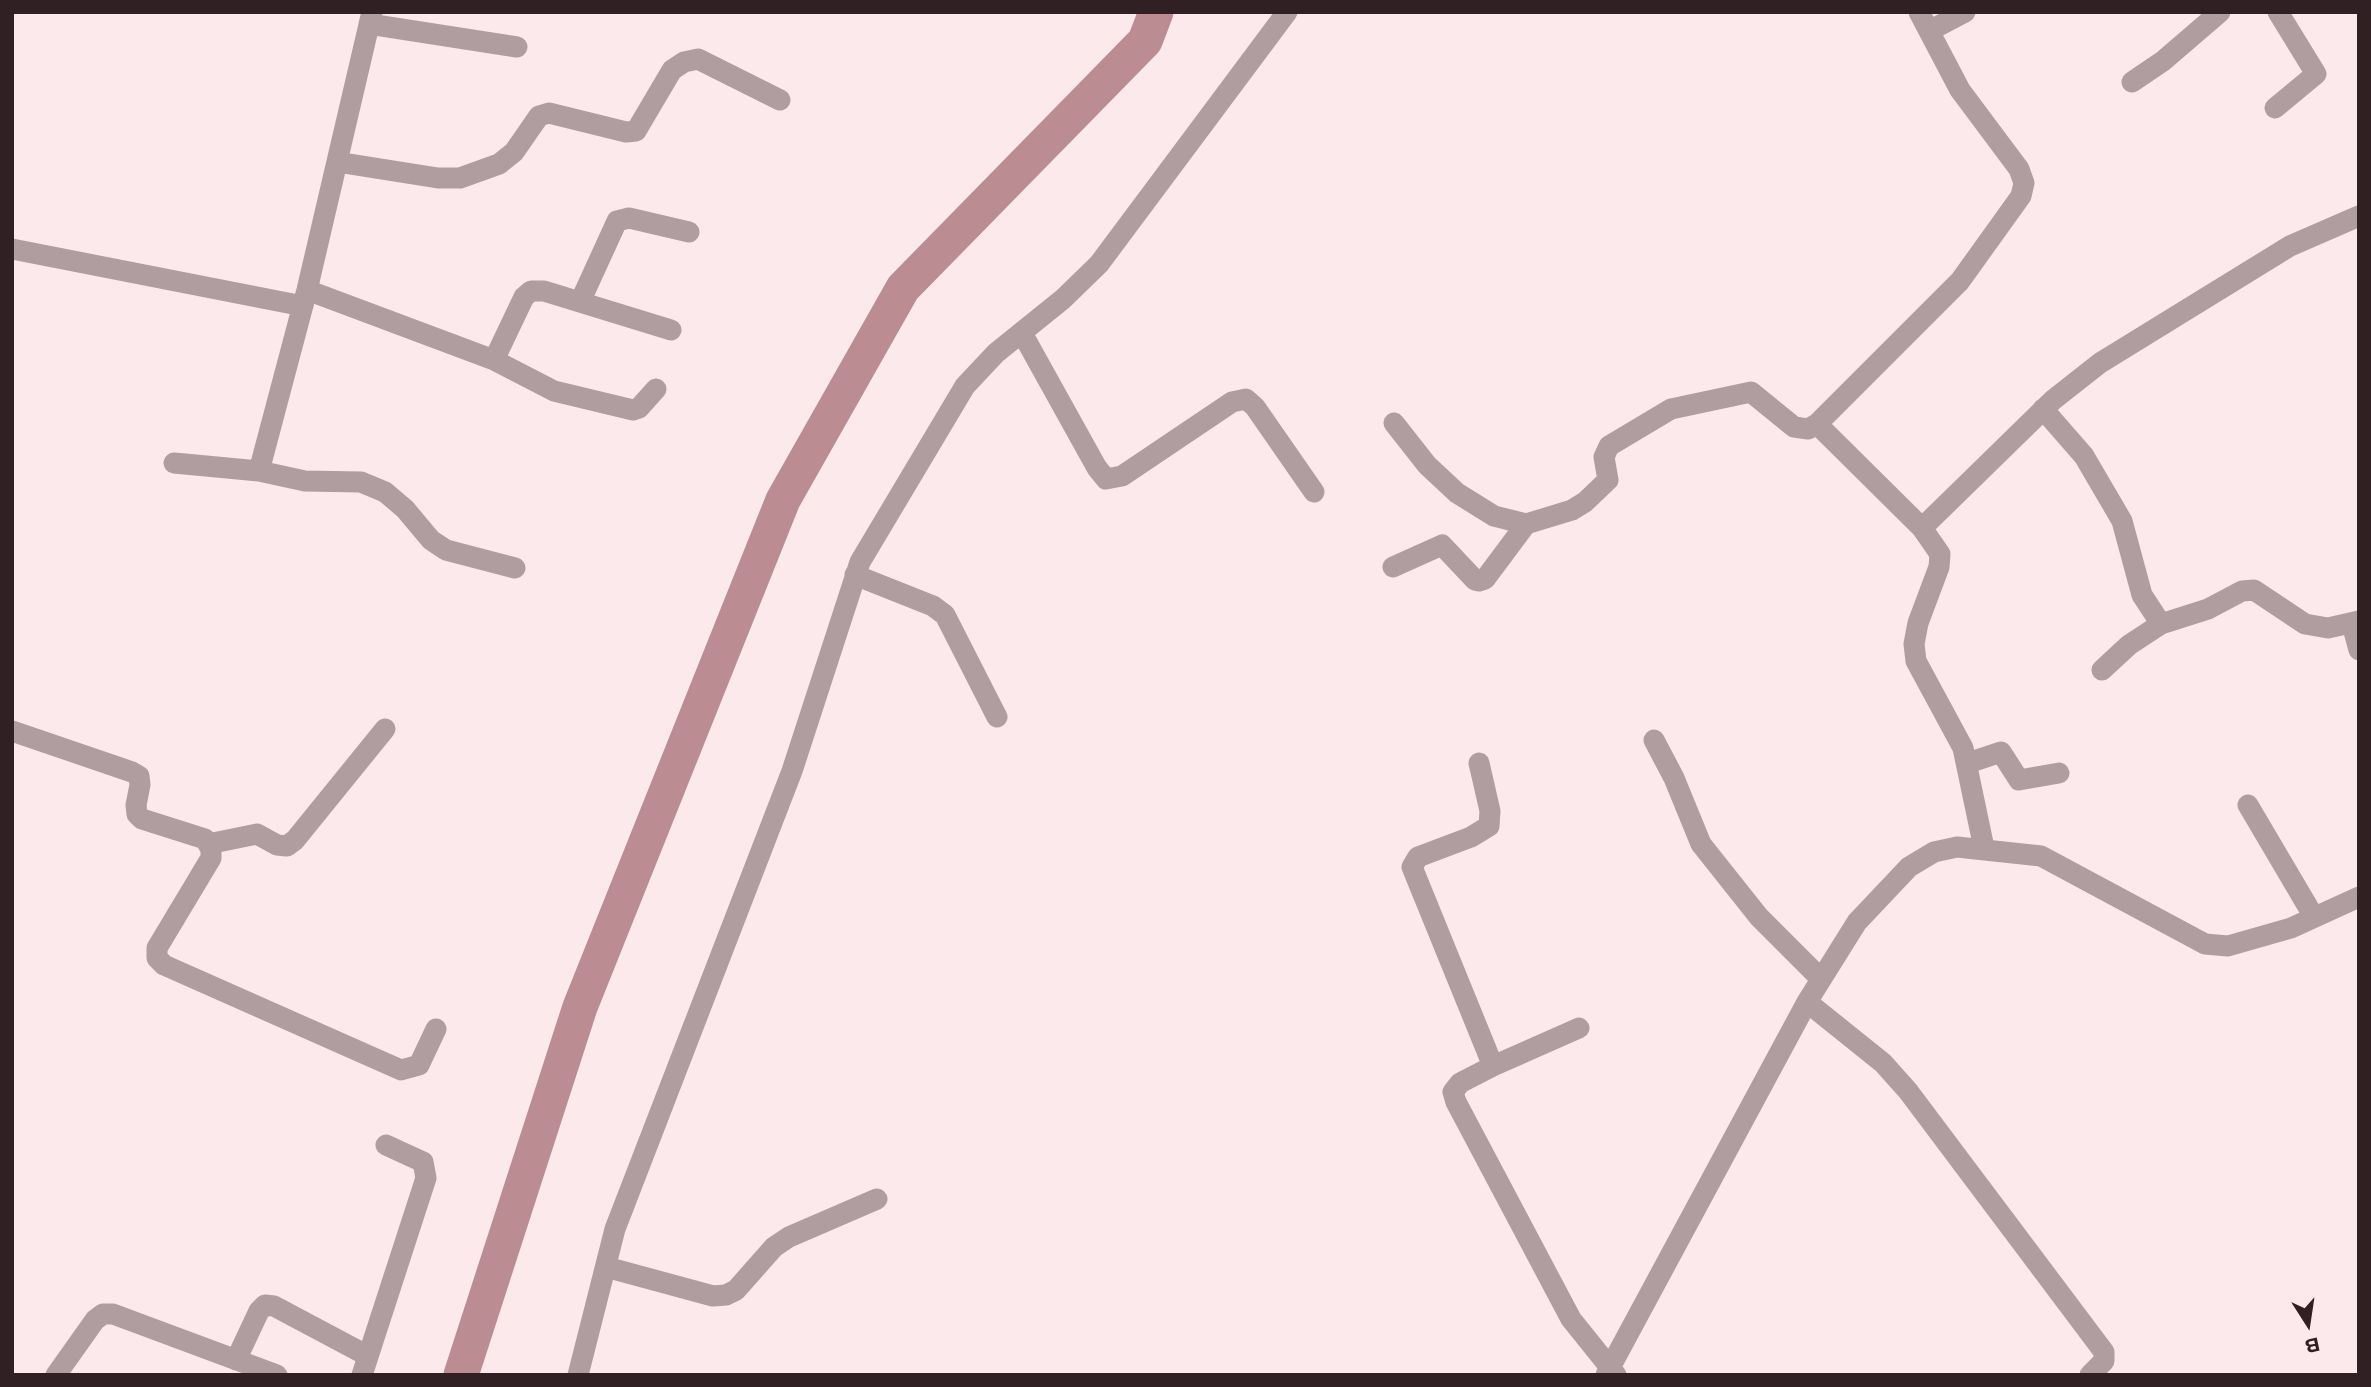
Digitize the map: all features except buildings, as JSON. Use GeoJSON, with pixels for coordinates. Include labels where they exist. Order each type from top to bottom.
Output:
{"type":"FeatureCollection","features":[{"type":"Feature","properties":{"kind":"street"},"geometry":{"type":"LineString","coordinates":[[578,1375],[615,1229],[792,771],[855,575],[965,386],[996,354],[1063,299],[1099,264],[1287,12]]}},
{"type":"Feature","properties":{"kind":"street"},"geometry":{"type":"LineString","coordinates":[[1394,423],[1427,465],[1457,493],[1494,516],[1526,524],[1572,510],[1585,502],[1608,481],[1604,457],[1609,446],[1671,409],[1751,392],[1794,427],[1808,429],[1817,424],[1960,281],[2021,195],[2024,183],[2019,169],[1960,90],[1924,22],[1965,12]]}},
{"type":"Feature","properties":{"kind":"street"},"geometry":{"type":"LineString","coordinates":[[2132,82],[2163,61],[2220,12]]}},
{"type":"Feature","properties":{"kind":"street"},"geometry":{"type":"LineString","coordinates":[[2275,108],[2316,74],[2278,12]]}},
{"type":"Feature","properties":{"kind":"street"},"geometry":{"type":"LineString","coordinates":[[259,471],[305,298],[370,18],[517,47]]}},
{"type":"Feature","properties":{"kind":"street"},"geometry":{"type":"LineString","coordinates":[[337,162],[438,178],[460,178],[507,158],[514,152],[530,125],[539,116],[549,113],[626,132],[636,131],[672,70],[684,62],[698,59],[780,100]]}},
{"type":"Feature","properties":{"kind":"street"},"geometry":{"type":"LineString","coordinates":[[1922,528],[2043,409],[2100,363],[2290,246],[2359,216]]}},
{"type":"Feature","properties":{"kind":"street"},"geometry":{"type":"LineString","coordinates":[[580,302],[610,230],[617,221],[629,218],[689,232]]}},
{"type":"Feature","properties":{"kind":"street"},"geometry":{"type":"LineString","coordinates":[[12,249],[305,298],[494,360],[554,391],[633,410],[639,408],[656,389]]}},
{"type":"Feature","properties":{"kind":"street"},"geometry":{"type":"LineString","coordinates":[[494,360],[524,297],[531,291],[544,291],[671,330]]}},
{"type":"Feature","properties":{"kind":"street"},"geometry":{"type":"LineString","coordinates":[[1022,333],[1097,468],[1107,479],[1122,476],[1232,402],[1246,399],[1255,407],[1314,492]]}},
{"type":"Feature","properties":{"kind":"street"},"geometry":{"type":"LineString","coordinates":[[2043,409],[2084,456],[2122,521],[2142,595],[2161,624]]}},
{"type":"Feature","properties":{"kind":"street"},"geometry":{"type":"LineString","coordinates":[[1817,424],[1922,528],[1940,554],[1939,567],[1918,623],[1914,645],[1916,661],[1956,730],[1968,763],[1984,848]]}},
{"type":"Feature","properties":{"kind":"street"},"geometry":{"type":"LineString","coordinates":[[174,463],[259,471],[305,481],[361,482],[385,492],[405,509],[431,540],[446,550],[515,568]]}},
{"type":"Feature","properties":{"kind":"street"},"geometry":{"type":"LineString","coordinates":[[1393,567],[1443,545],[1475,580],[1485,579],[1526,524]]}},
{"type":"Feature","properties":{"kind":"street"},"geometry":{"type":"LineString","coordinates":[[855,575],[933,606],[946,615],[996,717]]}},
{"type":"Feature","properties":{"kind":"street"},"geometry":{"type":"LineString","coordinates":[[2102,670],[2129,645],[2161,624],[2208,609],[2242,591],[2254,590],[2305,624],[2328,628],[2356,622],[2359,650]]}},
{"type":"Feature","properties":{"kind":"street"},"geometry":{"type":"LineString","coordinates":[[208,844],[257,834],[276,845],[287,846],[295,840],[385,729]]}},
{"type":"Feature","properties":{"kind":"street"},"geometry":{"type":"LineString","coordinates":[[12,731],[132,772],[139,776],[141,785],[136,805],[137,814],[142,819],[205,839],[211,858],[157,948],[157,958],[164,965],[401,1070],[419,1065],[436,1029]]}},
{"type":"Feature","properties":{"kind":"street"},"geometry":{"type":"LineString","coordinates":[[1654,740],[1674,778],[1701,844],[1750,907],[1821,979]]}},
{"type":"Feature","properties":{"kind":"street"},"geometry":{"type":"LineString","coordinates":[[1968,763],[2001,752],[2019,780],[2059,773]]}},
{"type":"Feature","properties":{"kind":"street"},"geometry":{"type":"LineString","coordinates":[[1479,763],[1490,811],[1489,825],[1471,837],[1418,856],[1412,867],[1493,1066]]}},
{"type":"Feature","properties":{"kind":"street"},"geometry":{"type":"LineString","coordinates":[[2248,805],[2314,918]]}},
{"type":"Feature","properties":{"kind":"street"},"geometry":{"type":"LineString","coordinates":[[1579,1028],[1493,1066],[1460,1083],[1453,1092],[1572,1319],[1611,1372],[1821,979],[1857,922],[1909,867],[1934,852],[1957,847],[2041,856],[2206,944],[2228,946],[2314,918],[2359,897]]}},
{"type":"Feature","properties":{"kind":"street"},"geometry":{"type":"LineString","coordinates":[[1810,1004],[1842,1027],[1883,1063],[1908,1091],[2104,1352],[2105,1361],[2090,1375]]}},
{"type":"Feature","properties":{"kind":"street"},"geometry":{"type":"LineString","coordinates":[[236,1360],[259,1311],[265,1305],[274,1306],[365,1365],[426,1178],[423,1162],[386,1145]]}},
{"type":"Feature","properties":{"kind":"street"},"geometry":{"type":"LineString","coordinates":[[606,1268],[713,1296],[726,1295],[736,1290],[774,1247],[789,1237],[877,1199]]}},
{"type":"Feature","properties":{"kind":"street"},"geometry":{"type":"LineString","coordinates":[[57,1375],[103,1314],[113,1314],[277,1375]]}},
{"type":"Feature","properties":{"kind":"waterway"},"geometry":{"type":"LineString","coordinates":[[461,1375],[580,1007],[783,500],[903,288],[1145,41],[1156,12]]}}]}
